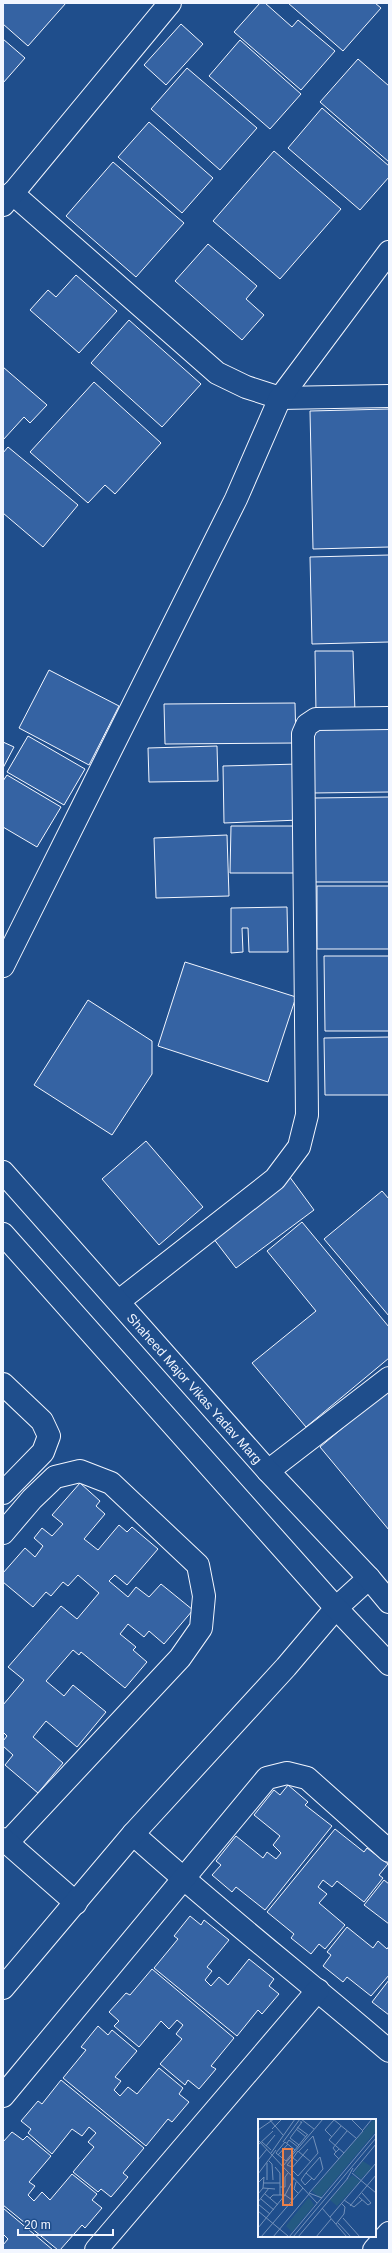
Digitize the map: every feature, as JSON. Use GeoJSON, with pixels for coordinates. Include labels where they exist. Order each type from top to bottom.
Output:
{"type":"FeatureCollection","features":[{"type":"Feature","properties":{"kind":"street"},"geometry":{"type":"LineString","coordinates":[[170,3],[8,199],[217,373],[246,387],[280,398],[389,396]]}},
{"type":"Feature","properties":{"kind":"street"},"geometry":{"type":"LineString","coordinates":[[3,966],[236,499],[280,398],[389,252]]}},
{"type":"Feature","properties":{"kind":"street"},"geometry":{"type":"LineString","coordinates":[[118,1301],[275,1179],[299,1147],[307,1115],[303,734],[307,725],[316,719],[389,718]]}},
{"type":"Feature","properties":{"kind":"street","name":"Shaheed Major Vikas Yadav Marg"},"geometry":{"type":"LineString","coordinates":[[3,1172],[268,1470],[369,1578],[389,1602]]}},
{"type":"Feature","properties":{"kind":"street"},"geometry":{"type":"LineString","coordinates":[[3,1234],[336,1608],[389,1664]]}},
{"type":"Feature","properties":{"kind":"street"},"geometry":{"type":"LineString","coordinates":[[268,1470],[389,1378]]}},
{"type":"Feature","properties":{"kind":"street"},"geometry":{"type":"LineString","coordinates":[[3,1384],[42,1421],[49,1436],[43,1452],[3,1493]]}},
{"type":"Feature","properties":{"kind":"street"},"geometry":{"type":"LineString","coordinates":[[3,1533],[32,1498],[55,1477],[80,1470],[111,1483],[198,1565],[204,1596],[201,1628],[180,1658],[5,1841],[76,1904]]}},
{"type":"Feature","properties":{"kind":"street"},"geometry":{"type":"LineString","coordinates":[[3,1988],[76,1904],[132,1834],[286,1668],[336,1608],[369,1578]]}},
{"type":"Feature","properties":{"kind":"street"},"geometry":{"type":"LineString","coordinates":[[3,2096],[267,1778],[286,1772],[307,1778],[389,1852]]}},
{"type":"Feature","properties":{"kind":"street"},"geometry":{"type":"LineString","coordinates":[[132,1834],[183,1880],[318,1990],[389,2051]]}},
{"type":"Feature","properties":{"kind":"street"},"geometry":{"type":"LineString","coordinates":[[96,2250],[318,1990]]}},
{"type":"Feature","properties":{"kind":"street"},"geometry":{"type":"LineString","coordinates":[[374,2250],[389,2233]]}},
{"type":"Feature","properties":{"kind":"building"},"geometry":{"type":"Polygon","coordinates":[[[3,3],[66,3],[28,46],[3,24],[3,3]]]}},
{"type":"Feature","properties":{"kind":"building"},"geometry":{"type":"Polygon","coordinates":[[[260,3],[265,3],[292,27],[298,20],[335,51],[301,90],[234,32],[260,3]]]}},
{"type":"Feature","properties":{"kind":"building"},"geometry":{"type":"Polygon","coordinates":[[[288,3],[375,3],[381,8],[343,51],[288,3]]]}},
{"type":"Feature","properties":{"kind":"building"},"geometry":{"type":"Polygon","coordinates":[[[181,24],[203,44],[166,85],[144,65],[181,24]]]}},
{"type":"Feature","properties":{"kind":"building"},"geometry":{"type":"Polygon","coordinates":[[[3,39],[25,58],[3,83],[3,39]]]}},
{"type":"Feature","properties":{"kind":"building"},"geometry":{"type":"Polygon","coordinates":[[[240,40],[301,94],[270,129],[209,76],[240,40]]]}},
{"type":"Feature","properties":{"kind":"building"},"geometry":{"type":"Polygon","coordinates":[[[358,59],[389,86],[389,162],[320,102],[358,59]]]}},
{"type":"Feature","properties":{"kind":"building"},"geometry":{"type":"Polygon","coordinates":[[[187,68],[257,128],[220,170],[151,109],[187,68]]]}},
{"type":"Feature","properties":{"kind":"building"},"geometry":{"type":"Polygon","coordinates":[[[322,108],[389,166],[389,177],[360,210],[288,148],[322,108]]]}},
{"type":"Feature","properties":{"kind":"building"},"geometry":{"type":"Polygon","coordinates":[[[149,122],[213,178],[182,213],[118,157],[149,122]]]}},
{"type":"Feature","properties":{"kind":"building"},"geometry":{"type":"Polygon","coordinates":[[[274,151],[341,209],[280,279],[213,221],[274,151]]]}},
{"type":"Feature","properties":{"kind":"building"},"geometry":{"type":"Polygon","coordinates":[[[113,162],[184,223],[136,277],[66,216],[113,162]]]}},
{"type":"Feature","properties":{"kind":"building"},"geometry":{"type":"Polygon","coordinates":[[[208,244],[257,286],[246,299],[264,315],[242,340],[175,281],[208,244]]]}},
{"type":"Feature","properties":{"kind":"building"},"geometry":{"type":"Polygon","coordinates":[[[76,275],[117,311],[79,353],[30,310],[48,290],[56,297],[76,275]]]}},
{"type":"Feature","properties":{"kind":"building"},"geometry":{"type":"Polygon","coordinates":[[[129,320],[201,384],[162,427],[91,363],[129,320]]]}},
{"type":"Feature","properties":{"kind":"building"},"geometry":{"type":"Polygon","coordinates":[[[3,367],[47,405],[30,423],[24,417],[3,440],[3,367]]]}},
{"type":"Feature","properties":{"kind":"building"},"geometry":{"type":"Polygon","coordinates":[[[94,382],[161,443],[115,494],[105,485],[88,503],[30,452],[94,382]]]}},
{"type":"Feature","properties":{"kind":"building"},"geometry":{"type":"Polygon","coordinates":[[[389,409],[389,547],[313,549],[310,411],[389,409]]]}},
{"type":"Feature","properties":{"kind":"building"},"geometry":{"type":"Polygon","coordinates":[[[8,447],[78,505],[43,547],[3,513],[3,453],[8,447]]]}},
{"type":"Feature","properties":{"kind":"building"},"geometry":{"type":"Polygon","coordinates":[[[389,555],[389,642],[312,644],[310,557],[389,555]]]}},
{"type":"Feature","properties":{"kind":"building"},"geometry":{"type":"Polygon","coordinates":[[[315,651],[353,651],[355,713],[316,713],[315,651]]]}},
{"type":"Feature","properties":{"kind":"building"},"geometry":{"type":"Polygon","coordinates":[[[49,670],[119,706],[89,765],[19,728],[49,670]]]}},
{"type":"Feature","properties":{"kind":"building"},"geometry":{"type":"Polygon","coordinates":[[[295,703],[296,743],[165,744],[164,704],[295,703]]]}},
{"type":"Feature","properties":{"kind":"building"},"geometry":{"type":"Polygon","coordinates":[[[389,725],[389,792],[313,793],[312,726],[389,725]]]}},
{"type":"Feature","properties":{"kind":"building"},"geometry":{"type":"Polygon","coordinates":[[[28,736],[85,769],[64,805],[7,772],[28,736]]]}},
{"type":"Feature","properties":{"kind":"building"},"geometry":{"type":"Polygon","coordinates":[[[3,742],[14,747],[3,768],[3,742]]]}},
{"type":"Feature","properties":{"kind":"building"},"geometry":{"type":"Polygon","coordinates":[[[217,746],[218,781],[149,782],[148,748],[217,746]]]}},
{"type":"Feature","properties":{"kind":"building"},"geometry":{"type":"Polygon","coordinates":[[[299,764],[300,820],[224,823],[223,766],[299,764]]]}},
{"type":"Feature","properties":{"kind":"building"},"geometry":{"type":"Polygon","coordinates":[[[7,775],[61,807],[37,847],[3,827],[3,781],[7,775]]]}},
{"type":"Feature","properties":{"kind":"building"},"geometry":{"type":"Polygon","coordinates":[[[389,797],[389,882],[315,882],[314,798],[389,797]]]}},
{"type":"Feature","properties":{"kind":"building"},"geometry":{"type":"Polygon","coordinates":[[[231,826],[301,826],[301,873],[230,873],[231,826]]]}},
{"type":"Feature","properties":{"kind":"building"},"geometry":{"type":"Polygon","coordinates":[[[227,835],[229,896],[156,898],[154,838],[227,835]]]}},
{"type":"Feature","properties":{"kind":"building"},"geometry":{"type":"Polygon","coordinates":[[[317,886],[389,886],[389,949],[317,949],[317,886]]]}},
{"type":"Feature","properties":{"kind":"building"},"geometry":{"type":"Polygon","coordinates":[[[287,907],[288,952],[249,952],[248,928],[242,928],[243,952],[231,953],[231,908],[287,907]]]}},
{"type":"Feature","properties":{"kind":"building"},"geometry":{"type":"Polygon","coordinates":[[[324,956],[389,956],[389,1031],[325,1031],[324,956]]]}},
{"type":"Feature","properties":{"kind":"building"},"geometry":{"type":"Polygon","coordinates":[[[185,962],[296,997],[268,1082],[158,1046],[185,962]]]}},
{"type":"Feature","properties":{"kind":"building"},"geometry":{"type":"Polygon","coordinates":[[[88,1000],[152,1041],[152,1074],[112,1135],[34,1085],[88,1000]]]}},
{"type":"Feature","properties":{"kind":"building"},"geometry":{"type":"Polygon","coordinates":[[[389,1037],[389,1095],[325,1095],[324,1038],[389,1037]]]}},
{"type":"Feature","properties":{"kind":"building"},"geometry":{"type":"Polygon","coordinates":[[[146,1141],[203,1207],[159,1245],[102,1179],[146,1141]]]}},
{"type":"Feature","properties":{"kind":"building"},"geometry":{"type":"Polygon","coordinates":[[[289,1176],[314,1210],[236,1268],[210,1234],[289,1176]]]}},
{"type":"Feature","properties":{"kind":"building"},"geometry":{"type":"Polygon","coordinates":[[[382,1191],[389,1199],[389,1316],[324,1239],[382,1191]]]}},
{"type":"Feature","properties":{"kind":"building"},"geometry":{"type":"Polygon","coordinates":[[[302,1222],[389,1327],[389,1358],[306,1427],[252,1363],[316,1311],[267,1251],[302,1222]]]}},
{"type":"Feature","properties":{"kind":"building"},"geometry":{"type":"Polygon","coordinates":[[[389,1389],[389,1530],[320,1447],[389,1389]]]}},
{"type":"Feature","properties":{"kind":"building"},"geometry":{"type":"Polygon","coordinates":[[[80,1483],[100,1501],[96,1506],[105,1514],[84,1539],[98,1550],[119,1525],[127,1532],[132,1527],[158,1549],[127,1585],[115,1575],[109,1581],[128,1597],[136,1587],[149,1597],[161,1584],[193,1610],[164,1644],[149,1631],[144,1637],[128,1624],[120,1634],[136,1647],[133,1650],[147,1662],[125,1688],[81,1652],[79,1655],[73,1650],[46,1681],[64,1696],[73,1685],[106,1712],[77,1747],[46,1721],[33,1737],[63,1763],[38,1793],[5,1765],[13,1755],[3,1746],[3,1741],[7,1736],[3,1732],[3,1705],[24,1680],[8,1667],[61,1606],[77,1619],[99,1593],[78,1575],[68,1586],[63,1582],[51,1596],[46,1592],[33,1607],[3,1582],[3,1573],[25,1548],[35,1557],[43,1546],[34,1538],[42,1528],[52,1536],[63,1524],[52,1515],[80,1483]]]}},
{"type":"Feature","properties":{"kind":"building"},"geometry":{"type":"Polygon","coordinates":[[[288,1785],[308,1802],[305,1805],[332,1826],[265,1910],[236,1887],[232,1892],[212,1875],[221,1865],[216,1861],[236,1836],[263,1858],[267,1852],[276,1859],[281,1853],[273,1845],[280,1836],[254,1815],[274,1790],[280,1795],[288,1785]]]}},
{"type":"Feature","properties":{"kind":"building"},"geometry":{"type":"Polygon","coordinates":[[[335,1829],[364,1852],[367,1848],[388,1864],[379,1875],[383,1878],[364,1902],[337,1881],[332,1887],[323,1880],[318,1887],[327,1894],[319,1903],[345,1925],[325,1949],[319,1944],[311,1954],[291,1938],[294,1934],[267,1912],[335,1829]]]}},
{"type":"Feature","properties":{"kind":"building"},"geometry":{"type":"Polygon","coordinates":[[[384,1880],[389,1884],[389,1924],[364,1905],[384,1880]]]}},
{"type":"Feature","properties":{"kind":"building"},"geometry":{"type":"Polygon","coordinates":[[[190,1916],[201,1925],[204,1920],[229,1940],[207,1967],[212,1971],[205,1980],[211,1986],[219,1977],[228,1985],[249,1959],[274,1979],[269,1986],[279,1994],[262,2014],[258,2010],[237,2036],[154,1968],[178,1939],[174,1936],[190,1916]]]}},
{"type":"Feature","properties":{"kind":"building"},"geometry":{"type":"Polygon","coordinates":[[[347,1927],[373,1948],[378,1941],[387,1949],[389,1946],[389,1975],[371,1996],[347,1977],[343,1982],[323,1966],[331,1955],[327,1952],[347,1927]]]}},
{"type":"Feature","properties":{"kind":"building"},"geometry":{"type":"Polygon","coordinates":[[[152,1969],[234,2038],[211,2066],[216,2069],[199,2089],[188,2080],[185,2085],[160,2064],[182,2039],[176,2034],[183,2025],[177,2020],[169,2029],[161,2021],[139,2047],[114,2026],[119,2021],[109,2012],[126,1993],[130,1995],[152,1969]]]}},
{"type":"Feature","properties":{"kind":"building"},"geometry":{"type":"Polygon","coordinates":[[[389,1980],[389,2015],[372,2002],[389,1980]]]}},
{"type":"Feature","properties":{"kind":"building"},"geometry":{"type":"Polygon","coordinates":[[[98,2026],[108,2035],[112,2030],[137,2051],[115,2077],[121,2081],[114,2090],[120,2096],[128,2087],[137,2094],[159,2068],[183,2088],[179,2094],[189,2102],[172,2122],[168,2119],[146,2146],[63,2078],[86,2050],[81,2047],[98,2026]]]}},
{"type":"Feature","properties":{"kind":"building"},"geometry":{"type":"Polygon","coordinates":[[[61,2080],[144,2148],[123,2173],[128,2177],[111,2197],[101,2189],[98,2192],[73,2172],[94,2147],[88,2142],[96,2133],[89,2127],[82,2136],[72,2129],[52,2154],[28,2133],[31,2129],[21,2121],[38,2101],[42,2104],[61,2080]]]}},
{"type":"Feature","properties":{"kind":"building"},"geometry":{"type":"Polygon","coordinates":[[[12,2132],[23,2140],[27,2136],[51,2156],[29,2182],[35,2186],[28,2195],[34,2201],[42,2192],[50,2200],[72,2174],[97,2194],[92,2200],[102,2208],[85,2228],[82,2225],[60,2250],[58,2250],[3,2205],[3,2142],[12,2132]]]}},
{"type":"Feature","properties":{"kind":"building"},"geometry":{"type":"Polygon","coordinates":[[[3,2208],[53,2250],[3,2250],[3,2245],[8,2239],[3,2234],[3,2208]]]}}]}
